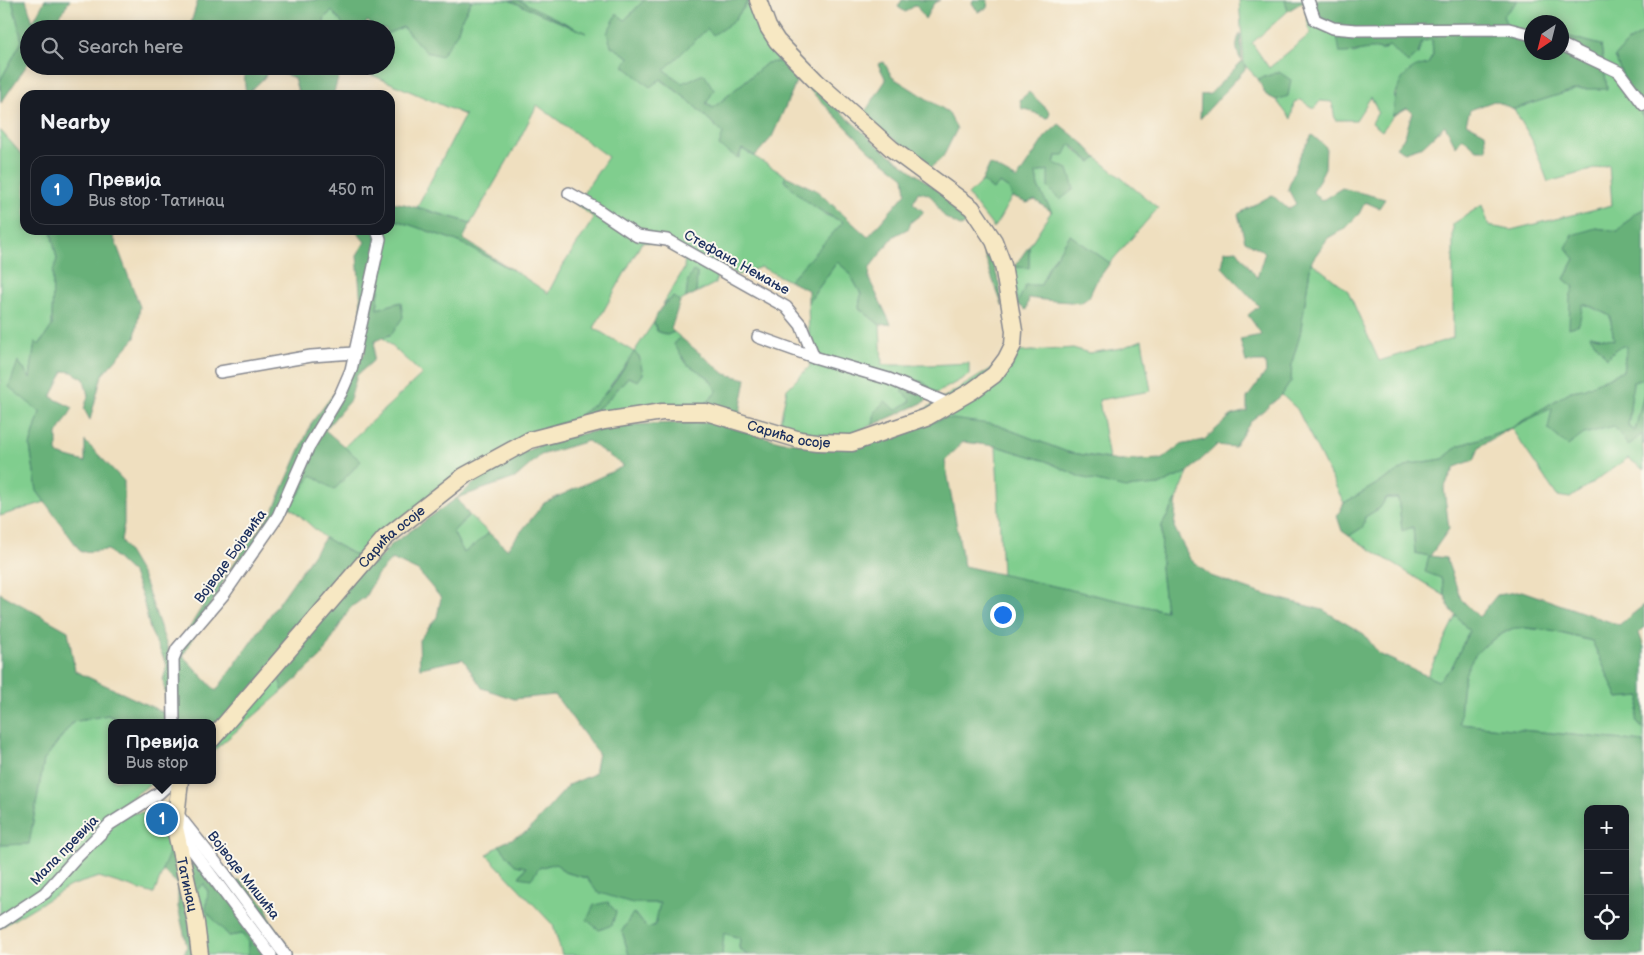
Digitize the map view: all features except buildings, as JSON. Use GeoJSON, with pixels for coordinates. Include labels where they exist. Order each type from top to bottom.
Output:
{"type":"FeatureCollection","features":[{"type":"Feature","properties":{"kind":"street","name":"Сарића осоје"},"geometry":{"type":"LineString","coordinates":[[216,734],[385,538],[464,476],[530,440],[604,421],[662,412],[706,412],[800,440],[852,443],[927,417],[972,391],[994,375],[1006,359],[1013,345],[1014,331],[1005,275],[994,240],[972,208],[892,149],[816,81],[776,41],[768,27],[758,0]]}},
{"type":"Feature","properties":{"kind":"street"},"geometry":{"type":"LineString","coordinates":[[1308,0],[1315,20],[1333,28],[1356,30],[1509,29],[1524,34]]}},
{"type":"Feature","properties":{"kind":"street"},"geometry":{"type":"LineString","coordinates":[[1569,48],[1619,72],[1644,105]]}},
{"type":"Feature","properties":{"kind":"street","name":"Стефана Немање"},"geometry":{"type":"LineString","coordinates":[[569,193],[594,207],[637,236],[667,240],[786,306],[801,325],[814,357]]}},
{"type":"Feature","properties":{"kind":"street","name":"Војводе Бојовића"},"geometry":{"type":"LineString","coordinates":[[174,719],[173,659],[177,649],[224,594],[278,516],[308,448],[341,393],[351,370],[380,239],[379,235]]}},
{"type":"Feature","properties":{"kind":"street"},"geometry":{"type":"LineString","coordinates":[[758,337],[814,357],[889,379],[949,404]]}},
{"type":"Feature","properties":{"kind":"street"},"geometry":{"type":"LineString","coordinates":[[220,372],[311,356],[354,353]]}},
{"type":"Feature","properties":{"kind":"street","name":"Мала превија"},"geometry":{"type":"LineString","coordinates":[[0,924],[45,893],[110,824],[159,793],[169,784]]}},
{"type":"Feature","properties":{"kind":"street"},"geometry":{"type":"LineString","coordinates":[[176,822],[180,784]]}},
{"type":"Feature","properties":{"kind":"street","name":"Татинац"},"geometry":{"type":"LineString","coordinates":[[176,822],[196,923],[200,955]]}},
{"type":"Feature","properties":{"kind":"street","name":"Војводе Мишића"},"geometry":{"type":"LineString","coordinates":[[176,822],[271,955]]}},
{"type":"Feature","properties":{"kind":"street","name":"Војводе Мишића"},"geometry":{"type":"LineString","coordinates":[[176,822],[226,874],[285,955]]}},
{"type":"Feature","properties":{"kind":"green space"},"geometry":{"type":"Polygon","coordinates":[[[0,0],[12,0],[20,33],[20,45],[0,81],[0,0]]]}},
{"type":"Feature","properties":{"kind":"green space"},"geometry":{"type":"Polygon","coordinates":[[[12,0],[26,0],[32,20],[20,20],[20,33],[12,0]]]}},
{"type":"Feature","properties":{"kind":"green space"},"geometry":{"type":"Polygon","coordinates":[[[45,0],[70,0],[57,20],[34,20],[45,0]]]}},
{"type":"Feature","properties":{"kind":"green space"},"geometry":{"type":"Polygon","coordinates":[[[198,0],[472,0],[461,20],[457,33],[441,56],[426,52],[403,27],[395,30],[395,20],[340,20],[332,11],[324,20],[192,20],[198,0]]]}},
{"type":"Feature","properties":{"kind":"green space"},"geometry":{"type":"Polygon","coordinates":[[[472,0],[509,0],[571,27],[518,0],[644,0],[624,21],[617,14],[611,46],[629,57],[650,87],[660,79],[687,99],[723,133],[739,158],[742,149],[786,176],[784,181],[826,215],[844,222],[789,281],[761,267],[738,275],[718,264],[716,283],[696,293],[697,273],[688,280],[686,298],[680,301],[674,297],[663,304],[684,269],[685,254],[665,244],[642,242],[594,328],[634,352],[654,322],[657,331],[667,335],[674,332],[680,337],[674,344],[687,364],[708,377],[717,391],[703,407],[579,423],[607,401],[628,377],[638,380],[643,374],[639,356],[634,353],[600,400],[576,418],[532,433],[388,526],[373,565],[325,538],[290,507],[312,475],[334,489],[361,461],[344,447],[422,374],[383,338],[392,334],[401,302],[377,309],[382,266],[375,239],[377,235],[395,235],[395,220],[457,241],[513,270],[548,293],[562,267],[594,218],[576,204],[608,157],[537,105],[516,146],[471,223],[417,207],[465,115],[372,75],[395,75],[395,30],[403,27],[426,52],[457,33],[461,20],[472,0]]]}},
{"type":"Feature","properties":{"kind":"green space"},"geometry":{"type":"Polygon","coordinates":[[[509,0],[518,0],[586,33],[509,0]]]}},
{"type":"Feature","properties":{"kind":"green space"},"geometry":{"type":"Polygon","coordinates":[[[644,0],[749,0],[733,22],[713,35],[707,29],[664,70],[682,83],[704,74],[714,90],[706,104],[713,108],[767,63],[785,61],[876,144],[967,212],[984,232],[999,283],[1003,307],[979,237],[969,224],[960,226],[949,220],[943,215],[931,197],[918,192],[913,203],[924,212],[911,222],[909,228],[894,236],[870,267],[869,279],[891,324],[880,325],[859,308],[861,294],[849,272],[837,262],[808,303],[808,290],[789,281],[843,222],[826,214],[804,199],[784,180],[786,176],[816,190],[868,237],[906,193],[904,177],[869,150],[798,78],[772,137],[755,156],[742,149],[738,158],[719,146],[723,133],[687,99],[661,79],[650,87],[624,66],[629,57],[611,46],[607,33],[617,14],[625,20],[644,0]]]}},
{"type":"Feature","properties":{"kind":"green space"},"geometry":{"type":"Polygon","coordinates":[[[902,0],[940,0],[934,3],[925,19],[916,5],[905,12],[898,7],[902,0]]]}},
{"type":"Feature","properties":{"kind":"green space"},"geometry":{"type":"Polygon","coordinates":[[[973,0],[988,0],[987,8],[978,12],[972,3],[973,0]]]}},
{"type":"Feature","properties":{"kind":"green space"},"geometry":{"type":"Polygon","coordinates":[[[1239,0],[1285,0],[1288,11],[1252,43],[1269,68],[1310,34],[1304,1],[1318,10],[1352,54],[1367,49],[1382,50],[1389,46],[1418,54],[1422,41],[1432,40],[1433,55],[1428,64],[1395,93],[1393,116],[1382,131],[1372,123],[1378,112],[1371,97],[1356,120],[1335,120],[1332,102],[1320,101],[1314,109],[1301,100],[1294,102],[1291,119],[1276,100],[1288,96],[1279,72],[1258,79],[1244,64],[1239,0]]]}},
{"type":"Feature","properties":{"kind":"green space"},"geometry":{"type":"Polygon","coordinates":[[[1285,0],[1518,0],[1503,16],[1513,39],[1524,35],[1524,60],[1569,60],[1569,37],[1601,45],[1607,89],[1577,89],[1514,109],[1494,101],[1470,110],[1466,123],[1485,133],[1487,150],[1477,150],[1462,137],[1456,147],[1445,125],[1423,146],[1405,152],[1396,147],[1405,136],[1412,113],[1407,108],[1393,116],[1395,98],[1400,82],[1405,76],[1418,66],[1428,64],[1433,55],[1432,40],[1422,41],[1418,54],[1408,63],[1389,46],[1382,50],[1371,49],[1340,53],[1337,36],[1330,31],[1327,20],[1304,1],[1288,11],[1285,0]]]}},
{"type":"Feature","properties":{"kind":"green space"},"geometry":{"type":"Polygon","coordinates":[[[1518,0],[1644,0],[1644,33],[1628,42],[1615,57],[1635,105],[1644,118],[1644,209],[1634,214],[1618,231],[1596,228],[1564,279],[1574,287],[1570,297],[1610,316],[1614,340],[1590,335],[1617,348],[1627,344],[1623,371],[1583,389],[1571,391],[1518,424],[1552,408],[1584,434],[1614,425],[1642,434],[1644,470],[1628,458],[1570,498],[1557,496],[1511,428],[1458,446],[1443,459],[1411,464],[1344,503],[1297,409],[1282,395],[1291,381],[1292,362],[1300,335],[1311,262],[1348,291],[1379,361],[1453,338],[1453,224],[1482,205],[1489,226],[1511,230],[1612,205],[1609,165],[1548,182],[1532,140],[1514,109],[1577,89],[1607,88],[1601,45],[1569,37],[1569,15],[1524,15],[1524,35],[1513,39],[1503,16],[1518,0]]]}},
{"type":"Feature","properties":{"kind":"green space"},"geometry":{"type":"Polygon","coordinates":[[[749,1],[757,23],[785,61],[767,63],[713,108],[663,70],[708,28],[733,22],[749,1]]]}},
{"type":"Feature","properties":{"kind":"green space"},"geometry":{"type":"Polygon","coordinates":[[[332,11],[340,20],[324,20],[332,11]]]}},
{"type":"Feature","properties":{"kind":"green space"},"geometry":{"type":"Polygon","coordinates":[[[1644,33],[1644,118],[1635,105],[1615,57],[1628,42],[1644,33]]]}},
{"type":"Feature","properties":{"kind":"green space"},"geometry":{"type":"Polygon","coordinates":[[[1240,34],[1242,61],[1238,55],[1237,48],[1240,34]]]}},
{"type":"Feature","properties":{"kind":"green space"},"geometry":{"type":"Polygon","coordinates":[[[20,45],[20,75],[1,103],[0,81],[20,45]]]}},
{"type":"Feature","properties":{"kind":"green space"},"geometry":{"type":"Polygon","coordinates":[[[1242,61],[1246,68],[1200,119],[1201,95],[1210,94],[1242,61]]]}},
{"type":"Feature","properties":{"kind":"green space"},"geometry":{"type":"Polygon","coordinates":[[[884,62],[892,77],[948,112],[957,129],[943,157],[930,168],[863,115],[886,80],[878,64],[884,62]]]}},
{"type":"Feature","properties":{"kind":"green space"},"geometry":{"type":"Polygon","coordinates":[[[1279,72],[1291,80],[1288,96],[1276,100],[1266,95],[1258,79],[1279,72]]]}},
{"type":"Feature","properties":{"kind":"green space"},"geometry":{"type":"Polygon","coordinates":[[[244,75],[266,75],[251,90],[245,90],[244,75]]]}},
{"type":"Feature","properties":{"kind":"green space"},"geometry":{"type":"Polygon","coordinates":[[[287,75],[339,75],[335,90],[298,90],[294,78],[287,75]]]}},
{"type":"Feature","properties":{"kind":"green space"},"geometry":{"type":"Polygon","coordinates":[[[1029,92],[1050,112],[1048,118],[1030,110],[1022,109],[1020,100],[1029,92]]]}},
{"type":"Feature","properties":{"kind":"green space"},"geometry":{"type":"Polygon","coordinates":[[[1059,124],[1085,145],[1097,158],[1091,162],[1070,144],[1064,156],[1056,156],[1054,163],[1068,169],[1074,189],[1060,200],[1048,188],[1048,170],[1036,173],[1038,187],[1052,212],[1035,200],[1027,203],[1012,197],[1009,189],[1000,183],[993,190],[982,181],[990,164],[1017,179],[1045,137],[1059,124]]]}},
{"type":"Feature","properties":{"kind":"green space"},"geometry":{"type":"Polygon","coordinates":[[[0,130],[20,152],[20,235],[52,235],[57,259],[53,272],[52,326],[39,345],[35,342],[30,378],[19,362],[40,412],[30,446],[37,491],[45,502],[0,516],[0,130]]]}},
{"type":"Feature","properties":{"kind":"green space"},"geometry":{"type":"Polygon","coordinates":[[[1312,135],[1326,147],[1325,168],[1313,192],[1321,201],[1342,188],[1385,199],[1379,208],[1365,202],[1359,214],[1344,229],[1328,238],[1311,262],[1300,335],[1292,362],[1291,381],[1282,395],[1252,420],[1234,447],[1217,445],[1188,472],[1159,485],[1125,488],[1080,477],[1046,461],[996,446],[963,442],[945,461],[964,566],[1166,611],[1161,570],[1162,525],[1177,499],[1174,527],[1190,559],[1211,576],[1259,593],[1323,610],[1364,634],[1379,654],[1438,681],[1452,667],[1469,631],[1448,606],[1441,578],[1425,572],[1429,556],[1415,553],[1413,527],[1402,531],[1398,498],[1386,498],[1380,508],[1365,517],[1363,527],[1349,536],[1342,531],[1337,516],[1344,503],[1411,464],[1443,459],[1458,446],[1511,428],[1480,446],[1474,460],[1455,467],[1444,488],[1449,529],[1430,556],[1446,558],[1461,599],[1479,617],[1497,595],[1522,591],[1619,625],[1644,605],[1644,628],[1639,633],[1644,648],[1644,730],[1636,721],[1641,696],[1618,698],[1592,641],[1555,632],[1526,628],[1514,628],[1506,632],[1484,646],[1475,655],[1465,675],[1461,698],[1460,724],[1644,742],[1644,955],[747,955],[739,948],[740,938],[724,933],[722,955],[629,955],[622,931],[633,913],[648,928],[655,925],[660,903],[632,903],[597,892],[587,878],[564,872],[556,863],[539,868],[531,879],[519,877],[526,867],[515,865],[499,845],[528,831],[569,785],[594,774],[598,753],[555,695],[514,699],[482,688],[463,659],[420,668],[419,640],[437,617],[441,598],[418,571],[392,559],[377,575],[365,597],[350,608],[321,657],[283,691],[277,673],[216,743],[216,719],[116,719],[108,715],[73,722],[44,760],[29,844],[0,845],[0,593],[68,631],[75,671],[169,715],[163,680],[167,665],[150,630],[143,599],[133,574],[108,550],[81,552],[37,491],[30,446],[40,412],[9,387],[18,361],[30,378],[35,341],[39,345],[52,326],[53,271],[57,259],[52,235],[113,235],[140,307],[135,338],[102,375],[90,420],[84,409],[88,396],[84,379],[72,372],[64,371],[51,397],[73,408],[57,434],[57,454],[85,462],[85,441],[124,481],[124,524],[121,540],[143,577],[171,658],[205,602],[273,511],[312,422],[365,353],[357,255],[365,242],[359,235],[377,235],[375,239],[382,266],[377,309],[401,302],[403,317],[392,334],[375,341],[373,361],[357,375],[350,400],[325,430],[361,461],[334,490],[312,475],[290,507],[230,570],[183,656],[216,691],[325,538],[373,565],[392,544],[457,498],[484,474],[522,453],[549,441],[623,425],[709,422],[783,442],[864,446],[945,418],[997,425],[1067,452],[1119,461],[1162,459],[1180,445],[1204,440],[1232,415],[1247,411],[1247,398],[1266,372],[1265,362],[1246,362],[1240,339],[1262,335],[1248,315],[1259,306],[1222,267],[1225,251],[1237,250],[1257,278],[1265,252],[1245,241],[1238,214],[1272,195],[1288,209],[1296,204],[1288,189],[1299,157],[1312,135]],[[588,441],[541,455],[515,478],[457,498],[469,515],[453,532],[464,553],[489,533],[507,549],[544,503],[624,466],[588,441]]]}},
{"type":"Feature","properties":{"kind":"green space"},"geometry":{"type":"Polygon","coordinates":[[[1070,144],[1091,162],[1097,158],[1158,208],[1110,263],[1070,235],[1048,268],[1041,285],[1017,304],[1014,267],[1029,268],[1029,246],[1051,212],[1038,187],[1036,173],[1048,170],[1054,164],[1056,156],[1070,144]]]}},
{"type":"Feature","properties":{"kind":"green space"},"geometry":{"type":"Polygon","coordinates":[[[982,181],[993,190],[1000,183],[1009,189],[1012,197],[994,228],[968,195],[982,181]]]}},
{"type":"Feature","properties":{"kind":"green space"},"geometry":{"type":"Polygon","coordinates":[[[395,203],[471,223],[463,239],[513,270],[457,241],[395,220],[395,203]]]}},
{"type":"Feature","properties":{"kind":"green space"},"geometry":{"type":"Polygon","coordinates":[[[1644,209],[1644,379],[1633,382],[1628,426],[1635,431],[1644,393],[1644,445],[1642,434],[1628,446],[1614,426],[1584,434],[1568,446],[1548,429],[1552,408],[1511,428],[1571,391],[1583,389],[1623,371],[1627,345],[1617,348],[1607,358],[1589,335],[1614,340],[1610,316],[1583,304],[1579,324],[1569,328],[1570,297],[1574,287],[1564,279],[1575,259],[1566,248],[1572,235],[1596,228],[1618,231],[1634,214],[1644,209]]]}},
{"type":"Feature","properties":{"kind":"green space"},"geometry":{"type":"Polygon","coordinates":[[[1070,235],[1110,263],[1096,282],[1089,297],[1081,303],[1029,298],[1026,310],[1017,304],[1026,285],[1041,285],[1048,268],[1070,235]]]}},
{"type":"Feature","properties":{"kind":"green space"},"geometry":{"type":"Polygon","coordinates":[[[1029,246],[1029,268],[1014,267],[1029,246]]]}},
{"type":"Feature","properties":{"kind":"green space"},"geometry":{"type":"Polygon","coordinates":[[[837,262],[849,272],[861,294],[859,308],[880,325],[882,365],[969,363],[969,375],[937,393],[911,401],[896,410],[875,411],[873,425],[837,438],[817,438],[779,427],[787,389],[810,366],[808,303],[837,262]]]}},
{"type":"Feature","properties":{"kind":"green space"},"geometry":{"type":"Polygon","coordinates":[[[693,271],[697,273],[696,293],[686,298],[688,280],[693,271]]]}},
{"type":"Feature","properties":{"kind":"green space"},"geometry":{"type":"Polygon","coordinates":[[[674,297],[680,301],[671,329],[674,332],[667,335],[657,331],[654,322],[662,307],[674,297]]]}},
{"type":"Feature","properties":{"kind":"green space"},"geometry":{"type":"Polygon","coordinates":[[[680,337],[725,374],[746,379],[739,417],[703,407],[717,391],[708,377],[687,364],[674,344],[680,337]]]}},
{"type":"Feature","properties":{"kind":"green space"},"geometry":{"type":"Polygon","coordinates":[[[1142,340],[1151,391],[1099,400],[1109,459],[1067,452],[997,425],[864,446],[1019,352],[1073,348],[1089,353],[1122,348],[1142,340]]]}},
{"type":"Feature","properties":{"kind":"green space"},"geometry":{"type":"Polygon","coordinates":[[[634,352],[639,356],[643,374],[638,381],[628,377],[607,401],[579,423],[532,433],[577,417],[595,404],[622,371],[634,352]]]}},
{"type":"Feature","properties":{"kind":"green space"},"geometry":{"type":"Polygon","coordinates":[[[904,377],[923,382],[937,393],[922,403],[873,425],[875,411],[885,401],[896,410],[911,401],[902,392],[904,377]]]}},
{"type":"Feature","properties":{"kind":"green space"},"geometry":{"type":"Polygon","coordinates":[[[1644,379],[1644,393],[1635,431],[1628,427],[1633,382],[1644,379]]]}},
{"type":"Feature","properties":{"kind":"green space"},"geometry":{"type":"Polygon","coordinates":[[[996,446],[1046,461],[1080,477],[1159,485],[1188,472],[1177,499],[1162,525],[1161,570],[1166,611],[1002,575],[996,446]]]}},
{"type":"Feature","properties":{"kind":"green space"},"geometry":{"type":"Polygon","coordinates":[[[1386,498],[1398,498],[1402,530],[1413,527],[1415,553],[1429,556],[1441,578],[1445,596],[1349,536],[1363,527],[1365,517],[1380,508],[1386,498]]]}},
{"type":"Feature","properties":{"kind":"green space"},"geometry":{"type":"Polygon","coordinates":[[[469,515],[489,533],[464,553],[453,532],[469,515]]]}},
{"type":"Feature","properties":{"kind":"green space"},"geometry":{"type":"Polygon","coordinates":[[[1456,615],[1469,631],[1452,667],[1438,681],[1427,676],[1456,615]]]}},
{"type":"Feature","properties":{"kind":"green space"},"geometry":{"type":"Polygon","coordinates":[[[1515,627],[1551,631],[1592,641],[1618,698],[1641,696],[1636,721],[1644,730],[1644,742],[1460,724],[1463,680],[1469,663],[1481,647],[1515,627]]]}},
{"type":"Feature","properties":{"kind":"green space"},"geometry":{"type":"Polygon","coordinates":[[[277,673],[283,691],[216,749],[216,743],[277,673]]]}},
{"type":"Feature","properties":{"kind":"green space"},"geometry":{"type":"Polygon","coordinates":[[[108,715],[116,719],[108,719],[108,784],[150,784],[107,815],[148,812],[170,832],[172,847],[154,894],[99,877],[70,886],[0,928],[0,845],[29,844],[44,760],[73,722],[108,715]]]}},
{"type":"Feature","properties":{"kind":"green space"},"geometry":{"type":"Polygon","coordinates":[[[170,832],[235,882],[240,880],[266,906],[271,922],[294,955],[248,955],[248,942],[242,934],[229,936],[206,911],[208,891],[204,884],[193,893],[206,955],[183,955],[187,947],[178,907],[178,884],[162,870],[171,848],[170,832]]]}},
{"type":"Feature","properties":{"kind":"green space"},"geometry":{"type":"Polygon","coordinates":[[[499,845],[515,865],[526,867],[520,876],[556,863],[564,872],[587,878],[632,903],[660,903],[656,925],[648,928],[634,913],[622,931],[629,955],[562,955],[553,925],[487,855],[499,845]]]}},
{"type":"Feature","properties":{"kind":"green space"},"geometry":{"type":"Polygon","coordinates":[[[204,884],[229,936],[242,934],[248,942],[248,955],[206,955],[193,893],[204,884]]]}},
{"type":"Feature","properties":{"kind":"green space"},"geometry":{"type":"Polygon","coordinates":[[[608,902],[616,912],[612,925],[599,930],[587,920],[594,905],[608,902]]]}},
{"type":"Feature","properties":{"kind":"green space"},"geometry":{"type":"Polygon","coordinates":[[[723,933],[740,938],[739,948],[747,955],[722,955],[723,933]]]}},
{"type":"Feature","properties":{"kind":"place","name":"Превија"},"geometry":{"type":"Point","coordinates":[162,819]}}]}
